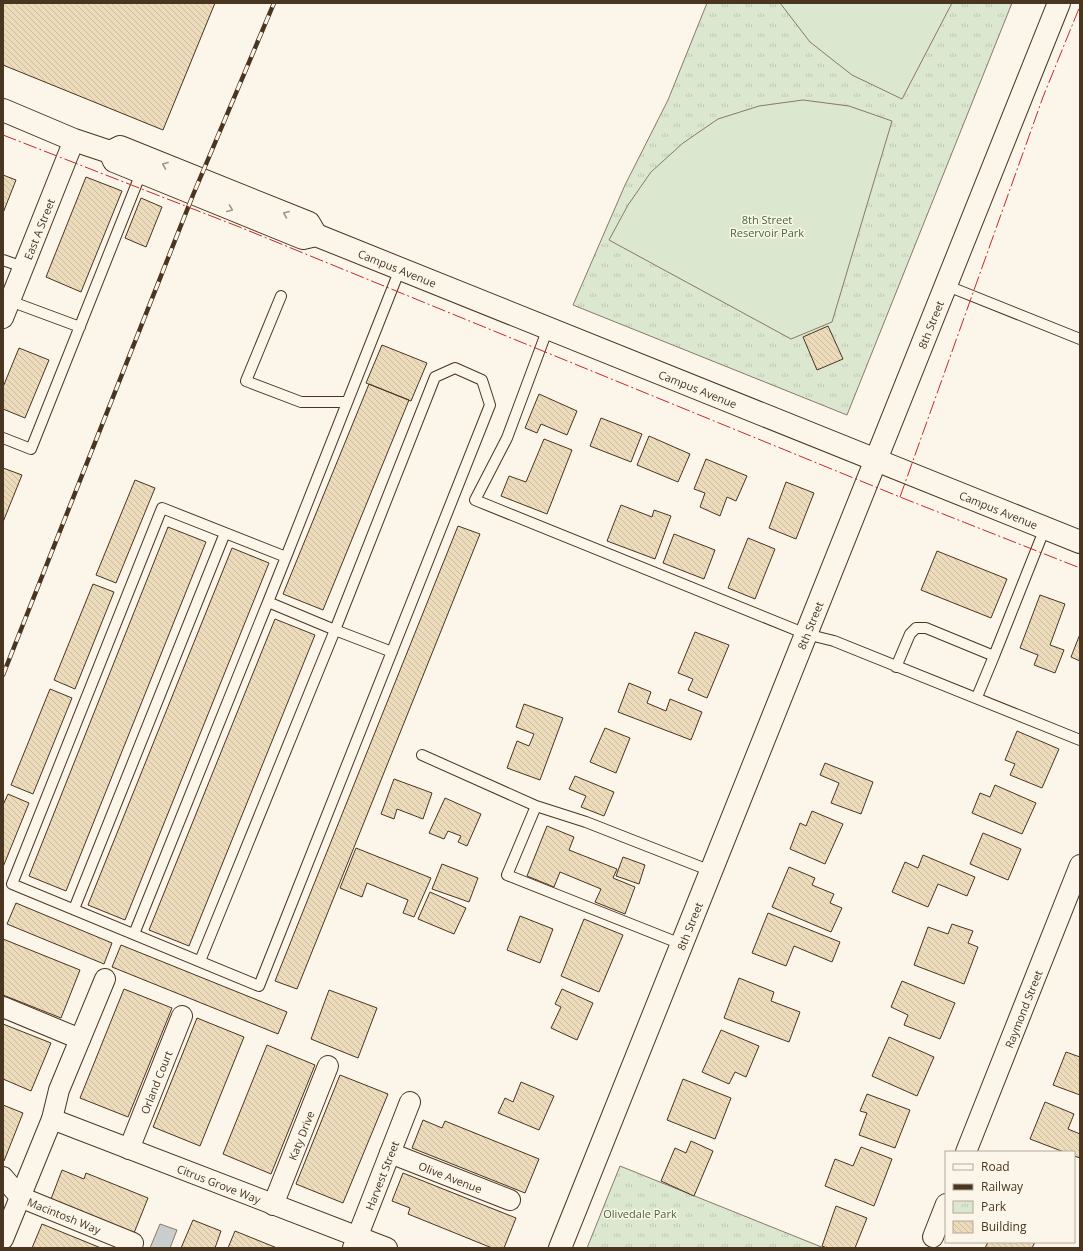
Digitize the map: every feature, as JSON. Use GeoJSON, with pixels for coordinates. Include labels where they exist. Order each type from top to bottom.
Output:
{"type":"FeatureCollection","features":[{"type":"Feature","properties":{"kind":"street","name":"8th Street"},"geometry":{"type":"LineString","coordinates":[[560,1248],[1059,3]]}},
{"type":"Feature","properties":{"kind":"street"},"geometry":{"type":"LineString","coordinates":[[3,110],[74,140],[110,152]]}},
{"type":"Feature","properties":{"kind":"street","name":"East A Street"},"geometry":{"type":"LineString","coordinates":[[6,309],[74,140]]}},
{"type":"Feature","properties":{"kind":"street","name":"Campus Avenue"},"geometry":{"type":"LineString","coordinates":[[316,235],[309,223],[193,176],[120,147],[110,152],[114,161],[302,238],[316,235],[1080,542]]}},
{"type":"Feature","properties":{"kind":"street","name":"Raymond Street"},"geometry":{"type":"LineString","coordinates":[[966,1151],[1080,865]]}},
{"type":"Feature","properties":{"kind":"street"},"geometry":{"type":"LineString","coordinates":[[3,1239],[52,1119],[60,1090],[105,979]]}},
{"type":"Feature","properties":{"kind":"street"},"geometry":{"type":"LineString","coordinates":[[3,1007],[80,1039]]}},
{"type":"Feature","properties":{"kind":"street","name":"Orland Court"},"geometry":{"type":"LineString","coordinates":[[129,1149],[182,1016]]}},
{"type":"Feature","properties":{"kind":"street","name":"Katy Drive"},"geometry":{"type":"LineString","coordinates":[[273,1205],[328,1066]]}},
{"type":"Feature","properties":{"kind":"street","name":"Harvest Street"},"geometry":{"type":"LineString","coordinates":[[355,1242],[410,1102]]}},
{"type":"Feature","properties":{"kind":"street","name":"Citrus Grove Way"},"geometry":{"type":"LineString","coordinates":[[52,1119],[273,1205],[355,1242],[387,1248]]}},
{"type":"Feature","properties":{"kind":"street","name":"Olive Avenue"},"geometry":{"type":"LineString","coordinates":[[390,1153],[510,1200]]}},
{"type":"Feature","properties":{"kind":"street","name":"Macintosh Way"},"geometry":{"type":"LineString","coordinates":[[3,1176],[20,1197],[133,1243]]}},
{"type":"Feature","properties":{"kind":"street"},"geometry":{"type":"LineString","coordinates":[[933,1237],[945,1207]]}},
{"type":"Feature","properties":{"kind":"lane"},"geometry":{"type":"LineString","coordinates":[[3,438],[32,449],[141,173]]}},
{"type":"Feature","properties":{"kind":"lane"},"geometry":{"type":"LineString","coordinates":[[3,260],[23,267]]}},
{"type":"Feature","properties":{"kind":"lane"},"geometry":{"type":"LineString","coordinates":[[134,934],[400,269]]}},
{"type":"Feature","properties":{"kind":"lane"},"geometry":{"type":"LineString","coordinates":[[945,285],[1080,340]]}},
{"type":"Feature","properties":{"kind":"lane"},"geometry":{"type":"LineString","coordinates":[[281,296],[246,381],[302,402],[347,402]]}},
{"type":"Feature","properties":{"kind":"lane"},"geometry":{"type":"LineString","coordinates":[[6,309],[80,328]]}},
{"type":"Feature","properties":{"kind":"lane"},"geometry":{"type":"LineString","coordinates":[[548,328],[507,438],[475,500],[806,634],[834,641],[896,667],[977,697],[1080,740]]}},
{"type":"Feature","properties":{"kind":"lane"},"geometry":{"type":"LineString","coordinates":[[200,962],[335,630],[435,377],[455,368],[482,380],[490,405],[259,986],[200,962],[134,934],[74,910],[12,884],[162,508],[286,557]]}},
{"type":"Feature","properties":{"kind":"lane"},"geometry":{"type":"LineString","coordinates":[[977,697],[1045,528]]}},
{"type":"Feature","properties":{"kind":"lane"},"geometry":{"type":"LineString","coordinates":[[74,910],[225,533]]}},
{"type":"Feature","properties":{"kind":"lane"},"geometry":{"type":"LineString","coordinates":[[268,602],[392,652]]}},
{"type":"Feature","properties":{"kind":"lane"},"geometry":{"type":"LineString","coordinates":[[896,667],[910,634],[916,628],[926,628],[994,656]]}},
{"type":"Feature","properties":{"kind":"lane"},"geometry":{"type":"LineString","coordinates":[[422,755],[536,806],[586,822],[711,871]]}},
{"type":"Feature","properties":{"kind":"lane"},"geometry":{"type":"LineString","coordinates":[[536,806],[507,875],[682,944]]}},
{"type":"Feature","properties":{"kind":"green space","name":"8th Street Reservoir Park"},"geometry":{"type":"Polygon","coordinates":[[[707,3],[1012,3],[847,415],[573,305],[625,185],[668,100],[707,3]]]}},
{"type":"Feature","properties":{"kind":"green space"},"geometry":{"type":"Polygon","coordinates":[[[780,3],[952,3],[902,99],[852,75],[810,42],[780,3]]]}},
{"type":"Feature","properties":{"kind":"green space"},"geometry":{"type":"Polygon","coordinates":[[[803,100],[849,106],[892,121],[832,322],[791,339],[609,240],[628,205],[651,172],[683,143],[718,119],[759,106],[803,100]]]}},
{"type":"Feature","properties":{"kind":"green space","name":"Olivedale Park"},"geometry":{"type":"Polygon","coordinates":[[[620,1166],[824,1248],[587,1248],[620,1166]]]}},
{"type":"Feature","properties":{"kind":"shaded area"},"geometry":{"type":"Polygon","coordinates":[[[160,1224],[177,1230],[170,1248],[150,1248],[160,1224]]]}},
{"type":"Feature","properties":{"kind":"building"},"geometry":{"type":"Polygon","coordinates":[[[3,3],[215,3],[163,130],[3,65],[3,3]]]}},
{"type":"Feature","properties":{"kind":"building"},"geometry":{"type":"Polygon","coordinates":[[[3,175],[16,180],[3,213],[3,175]]]}},
{"type":"Feature","properties":{"kind":"building"},"geometry":{"type":"Polygon","coordinates":[[[86,177],[122,191],[81,292],[46,277],[86,177]]]}},
{"type":"Feature","properties":{"kind":"building"},"geometry":{"type":"Polygon","coordinates":[[[141,198],[162,207],[146,247],[125,238],[141,198]]]}},
{"type":"Feature","properties":{"kind":"building"},"geometry":{"type":"Polygon","coordinates":[[[828,326],[843,359],[817,370],[803,337],[828,326]]]}},
{"type":"Feature","properties":{"kind":"building"},"geometry":{"type":"Polygon","coordinates":[[[382,345],[427,363],[411,401],[366,383],[382,345]]]}},
{"type":"Feature","properties":{"kind":"building"},"geometry":{"type":"Polygon","coordinates":[[[19,348],[49,360],[25,418],[3,409],[3,387],[19,348]]]}},
{"type":"Feature","properties":{"kind":"building"},"geometry":{"type":"Polygon","coordinates":[[[369,384],[409,400],[323,610],[283,594],[369,384]]]}},
{"type":"Feature","properties":{"kind":"building"},"geometry":{"type":"Polygon","coordinates":[[[539,394],[577,411],[567,435],[541,424],[537,433],[525,428],[539,394]]]}},
{"type":"Feature","properties":{"kind":"building"},"geometry":{"type":"Polygon","coordinates":[[[601,418],[642,434],[631,462],[590,446],[601,418]]]}},
{"type":"Feature","properties":{"kind":"building"},"geometry":{"type":"Polygon","coordinates":[[[649,436],[690,454],[678,482],[637,465],[649,436]]]}},
{"type":"Feature","properties":{"kind":"building"},"geometry":{"type":"Polygon","coordinates":[[[544,439],[572,450],[547,514],[501,496],[509,476],[526,482],[544,439]]]}},
{"type":"Feature","properties":{"kind":"building"},"geometry":{"type":"Polygon","coordinates":[[[706,459],[747,476],[736,501],[727,497],[720,516],[700,507],[705,493],[694,489],[706,459]]]}},
{"type":"Feature","properties":{"kind":"building"},"geometry":{"type":"Polygon","coordinates":[[[3,468],[22,475],[3,522],[3,468]]]}},
{"type":"Feature","properties":{"kind":"building"},"geometry":{"type":"Polygon","coordinates":[[[135,480],[155,488],[116,583],[96,575],[135,480]]]}},
{"type":"Feature","properties":{"kind":"building"},"geometry":{"type":"Polygon","coordinates":[[[786,482],[814,493],[796,539],[769,528],[786,482]]]}},
{"type":"Feature","properties":{"kind":"building"},"geometry":{"type":"Polygon","coordinates":[[[621,505],[652,517],[654,510],[671,516],[655,559],[607,541],[621,505]]]}},
{"type":"Feature","properties":{"kind":"building"},"geometry":{"type":"Polygon","coordinates":[[[458,526],[480,534],[297,989],[275,981],[458,526]]]}},
{"type":"Feature","properties":{"kind":"building"},"geometry":{"type":"Polygon","coordinates":[[[168,527],[206,542],[66,891],[29,876],[168,527]]]}},
{"type":"Feature","properties":{"kind":"building"},"geometry":{"type":"Polygon","coordinates":[[[674,534],[715,550],[704,579],[663,563],[674,534]]]}},
{"type":"Feature","properties":{"kind":"building"},"geometry":{"type":"Polygon","coordinates":[[[748,538],[775,549],[755,599],[728,588],[748,538]]]}},
{"type":"Feature","properties":{"kind":"building"},"geometry":{"type":"Polygon","coordinates":[[[232,548],[269,563],[125,920],[88,905],[232,548]]]}},
{"type":"Feature","properties":{"kind":"building"},"geometry":{"type":"Polygon","coordinates":[[[937,551],[1007,579],[991,618],[921,590],[937,551]]]}},
{"type":"Feature","properties":{"kind":"building"},"geometry":{"type":"Polygon","coordinates":[[[93,584],[114,592],[75,689],[54,680],[93,584]]]}},
{"type":"Feature","properties":{"kind":"building"},"geometry":{"type":"Polygon","coordinates":[[[1040,595],[1065,604],[1050,645],[1064,650],[1055,673],[1034,665],[1038,655],[1020,648],[1040,595]]]}},
{"type":"Feature","properties":{"kind":"building"},"geometry":{"type":"Polygon","coordinates":[[[275,619],[315,635],[189,946],[149,930],[275,619]]]}},
{"type":"Feature","properties":{"kind":"building"},"geometry":{"type":"Polygon","coordinates":[[[695,632],[729,645],[707,698],[688,690],[693,679],[678,673],[695,632]]]}},
{"type":"Feature","properties":{"kind":"building"},"geometry":{"type":"Polygon","coordinates":[[[1080,634],[1080,661],[1071,657],[1080,634]]]}},
{"type":"Feature","properties":{"kind":"building"},"geometry":{"type":"Polygon","coordinates":[[[629,683],[651,692],[647,703],[666,711],[670,699],[702,712],[691,740],[618,712],[629,683]]]}},
{"type":"Feature","properties":{"kind":"building"},"geometry":{"type":"Polygon","coordinates":[[[50,689],[72,698],[33,794],[11,785],[50,689]]]}},
{"type":"Feature","properties":{"kind":"building"},"geometry":{"type":"Polygon","coordinates":[[[524,704],[563,718],[540,780],[507,768],[517,741],[529,746],[534,734],[516,727],[524,704]]]}},
{"type":"Feature","properties":{"kind":"building"},"geometry":{"type":"Polygon","coordinates":[[[605,728],[630,738],[616,773],[590,762],[605,728]]]}},
{"type":"Feature","properties":{"kind":"building"},"geometry":{"type":"Polygon","coordinates":[[[1017,731],[1059,749],[1042,788],[1010,775],[1015,764],[1005,760],[1017,731]]]}},
{"type":"Feature","properties":{"kind":"building"},"geometry":{"type":"Polygon","coordinates":[[[825,763],[873,782],[861,814],[831,803],[839,783],[820,775],[825,763]]]}},
{"type":"Feature","properties":{"kind":"building"},"geometry":{"type":"Polygon","coordinates":[[[575,776],[614,792],[604,816],[581,807],[586,796],[569,789],[575,776]]]}},
{"type":"Feature","properties":{"kind":"building"},"geometry":{"type":"Polygon","coordinates":[[[394,779],[432,793],[423,819],[397,809],[394,819],[381,814],[394,779]]]}},
{"type":"Feature","properties":{"kind":"building"},"geometry":{"type":"Polygon","coordinates":[[[995,785],[1036,803],[1022,834],[972,813],[980,793],[990,797],[995,785]]]}},
{"type":"Feature","properties":{"kind":"building"},"geometry":{"type":"Polygon","coordinates":[[[8,794],[29,803],[3,867],[3,805],[8,794]]]}},
{"type":"Feature","properties":{"kind":"building"},"geometry":{"type":"Polygon","coordinates":[[[445,798],[481,814],[467,846],[458,842],[461,836],[448,831],[444,839],[429,833],[445,798]]]}},
{"type":"Feature","properties":{"kind":"building"},"geometry":{"type":"Polygon","coordinates":[[[812,811],[843,824],[825,864],[790,849],[800,823],[806,826],[812,811]]]}},
{"type":"Feature","properties":{"kind":"building"},"geometry":{"type":"Polygon","coordinates":[[[547,826],[574,837],[569,850],[617,869],[613,878],[635,887],[625,914],[595,902],[601,889],[560,872],[554,887],[527,876],[547,826]]]}},
{"type":"Feature","properties":{"kind":"building"},"geometry":{"type":"Polygon","coordinates":[[[983,833],[1021,849],[1008,880],[970,864],[983,833]]]}},
{"type":"Feature","properties":{"kind":"building"},"geometry":{"type":"Polygon","coordinates":[[[356,848],[431,878],[414,917],[403,913],[408,900],[367,883],[362,897],[340,888],[356,848]]]}},
{"type":"Feature","properties":{"kind":"building"},"geometry":{"type":"Polygon","coordinates":[[[923,855],[975,877],[967,896],[938,884],[928,907],[892,892],[905,862],[918,868],[923,855]]]}},
{"type":"Feature","properties":{"kind":"building"},"geometry":{"type":"Polygon","coordinates":[[[623,857],[645,865],[639,884],[616,876],[623,857]]]}},
{"type":"Feature","properties":{"kind":"building"},"geometry":{"type":"Polygon","coordinates":[[[442,864],[478,878],[469,902],[432,889],[442,864]]]}},
{"type":"Feature","properties":{"kind":"building"},"geometry":{"type":"Polygon","coordinates":[[[789,867],[815,878],[812,885],[834,894],[830,903],[842,908],[831,932],[772,907],[789,867]]]}},
{"type":"Feature","properties":{"kind":"building"},"geometry":{"type":"Polygon","coordinates":[[[430,892],[466,908],[454,934],[418,919],[430,892]]]}},
{"type":"Feature","properties":{"kind":"building"},"geometry":{"type":"Polygon","coordinates":[[[16,903],[112,943],[104,964],[7,924],[16,903]]]}},
{"type":"Feature","properties":{"kind":"building"},"geometry":{"type":"Polygon","coordinates":[[[768,913],[840,942],[832,962],[794,946],[786,966],[752,953],[768,913]]]}},
{"type":"Feature","properties":{"kind":"building"},"geometry":{"type":"Polygon","coordinates":[[[520,916],[553,929],[540,963],[507,950],[520,916]]]}},
{"type":"Feature","properties":{"kind":"building"},"geometry":{"type":"Polygon","coordinates":[[[584,919],[623,935],[599,992],[561,976],[584,919]]]}},
{"type":"Feature","properties":{"kind":"building"},"geometry":{"type":"Polygon","coordinates":[[[952,924],[973,931],[968,943],[978,947],[964,984],[914,965],[928,927],[948,934],[952,924]]]}},
{"type":"Feature","properties":{"kind":"building"},"geometry":{"type":"Polygon","coordinates":[[[3,939],[80,970],[61,1018],[3,995],[3,939]]]}},
{"type":"Feature","properties":{"kind":"building"},"geometry":{"type":"Polygon","coordinates":[[[121,945],[287,1012],[278,1034],[112,967],[121,945]]]}},
{"type":"Feature","properties":{"kind":"building"},"geometry":{"type":"Polygon","coordinates":[[[739,978],[774,992],[771,1001],[800,1012],[789,1042],[724,1018],[739,978]]]}},
{"type":"Feature","properties":{"kind":"building"},"geometry":{"type":"Polygon","coordinates":[[[902,981],[955,1003],[940,1039],[904,1025],[908,1015],[891,1007],[902,981]]]}},
{"type":"Feature","properties":{"kind":"building"},"geometry":{"type":"Polygon","coordinates":[[[124,989],[172,1008],[128,1117],[80,1098],[124,989]]]}},
{"type":"Feature","properties":{"kind":"building"},"geometry":{"type":"Polygon","coordinates":[[[562,989],[593,1003],[577,1040],[551,1028],[561,1007],[555,1004],[562,989]]]}},
{"type":"Feature","properties":{"kind":"building"},"geometry":{"type":"Polygon","coordinates":[[[329,990],[377,1008],[358,1058],[311,1039],[329,990]]]}},
{"type":"Feature","properties":{"kind":"building"},"geometry":{"type":"Polygon","coordinates":[[[197,1018],[244,1037],[200,1146],[153,1127],[197,1018]]]}},
{"type":"Feature","properties":{"kind":"building"},"geometry":{"type":"Polygon","coordinates":[[[3,1024],[51,1043],[31,1091],[3,1079],[3,1024]]]}},
{"type":"Feature","properties":{"kind":"building"},"geometry":{"type":"Polygon","coordinates":[[[721,1030],[759,1046],[746,1077],[735,1072],[729,1084],[702,1072],[721,1030]]]}},
{"type":"Feature","properties":{"kind":"building"},"geometry":{"type":"Polygon","coordinates":[[[889,1037],[934,1057],[917,1096],[872,1076],[889,1037]]]}},
{"type":"Feature","properties":{"kind":"building"},"geometry":{"type":"Polygon","coordinates":[[[267,1045],[315,1065],[271,1174],[223,1154],[267,1045]]]}},
{"type":"Feature","properties":{"kind":"building"},"geometry":{"type":"Polygon","coordinates":[[[1066,1052],[1080,1057],[1080,1095],[1053,1085],[1066,1052]]]}},
{"type":"Feature","properties":{"kind":"building"},"geometry":{"type":"Polygon","coordinates":[[[340,1075],[388,1094],[343,1203],[296,1184],[340,1075]]]}},
{"type":"Feature","properties":{"kind":"building"},"geometry":{"type":"Polygon","coordinates":[[[683,1079],[731,1098],[715,1139],[667,1120],[683,1079]]]}},
{"type":"Feature","properties":{"kind":"building"},"geometry":{"type":"Polygon","coordinates":[[[521,1082],[554,1096],[539,1130],[498,1113],[505,1098],[513,1102],[521,1082]]]}},
{"type":"Feature","properties":{"kind":"building"},"geometry":{"type":"Polygon","coordinates":[[[867,1094],[910,1110],[895,1148],[859,1135],[867,1113],[860,1111],[867,1094]]]}},
{"type":"Feature","properties":{"kind":"building"},"geometry":{"type":"Polygon","coordinates":[[[1045,1102],[1074,1114],[1068,1129],[1080,1134],[1080,1158],[1075,1156],[1075,1151],[1061,1151],[1030,1139],[1045,1102]]]}},
{"type":"Feature","properties":{"kind":"building"},"geometry":{"type":"Polygon","coordinates":[[[3,1105],[23,1113],[4,1161],[3,1161],[3,1105]]]}},
{"type":"Feature","properties":{"kind":"building"},"geometry":{"type":"Polygon","coordinates":[[[423,1120],[442,1128],[445,1121],[539,1159],[525,1193],[412,1148],[423,1120]]]}},
{"type":"Feature","properties":{"kind":"building"},"geometry":{"type":"Polygon","coordinates":[[[691,1141],[713,1151],[694,1196],[661,1181],[675,1148],[686,1153],[691,1141]]]}},
{"type":"Feature","properties":{"kind":"building"},"geometry":{"type":"Polygon","coordinates":[[[861,1147],[892,1159],[874,1206],[825,1186],[835,1159],[853,1166],[861,1147]]]}},
{"type":"Feature","properties":{"kind":"building"},"geometry":{"type":"Polygon","coordinates":[[[62,1170],[84,1179],[86,1173],[148,1198],[134,1233],[51,1199],[62,1170]]]}},
{"type":"Feature","properties":{"kind":"building"},"geometry":{"type":"Polygon","coordinates":[[[403,1173],[516,1218],[504,1248],[492,1248],[408,1214],[410,1208],[392,1201],[403,1173]]]}},
{"type":"Feature","properties":{"kind":"building"},"geometry":{"type":"Polygon","coordinates":[[[836,1206],[867,1218],[855,1248],[827,1248],[822,1246],[836,1206]]]}},
{"type":"Feature","properties":{"kind":"building"},"geometry":{"type":"Polygon","coordinates":[[[193,1220],[221,1231],[215,1248],[181,1248],[193,1220]]]}},
{"type":"Feature","properties":{"kind":"building"},"geometry":{"type":"Polygon","coordinates":[[[42,1224],[101,1248],[32,1248],[42,1224]]]}},
{"type":"Feature","properties":{"kind":"building"},"geometry":{"type":"Polygon","coordinates":[[[235,1231],[277,1248],[228,1248],[235,1231]]]}},
{"type":"Feature","properties":{"kind":"building"},"geometry":{"type":"Polygon","coordinates":[[[988,1243],[1034,1243],[1032,1248],[985,1248],[988,1243]]]}},
{"type":"Feature","properties":{"kind":"railway"},"geometry":{"type":"LineString","coordinates":[[3,675],[193,195],[274,3]]}},
{"type":"Feature","properties":{"kind":"power"},"geometry":{"type":"LineString","coordinates":[[900,497],[1043,97],[1080,6]]}},
{"type":"Feature","properties":{"kind":"power"},"geometry":{"type":"LineString","coordinates":[[3,135],[242,228],[900,497],[1080,568]]}}]}
